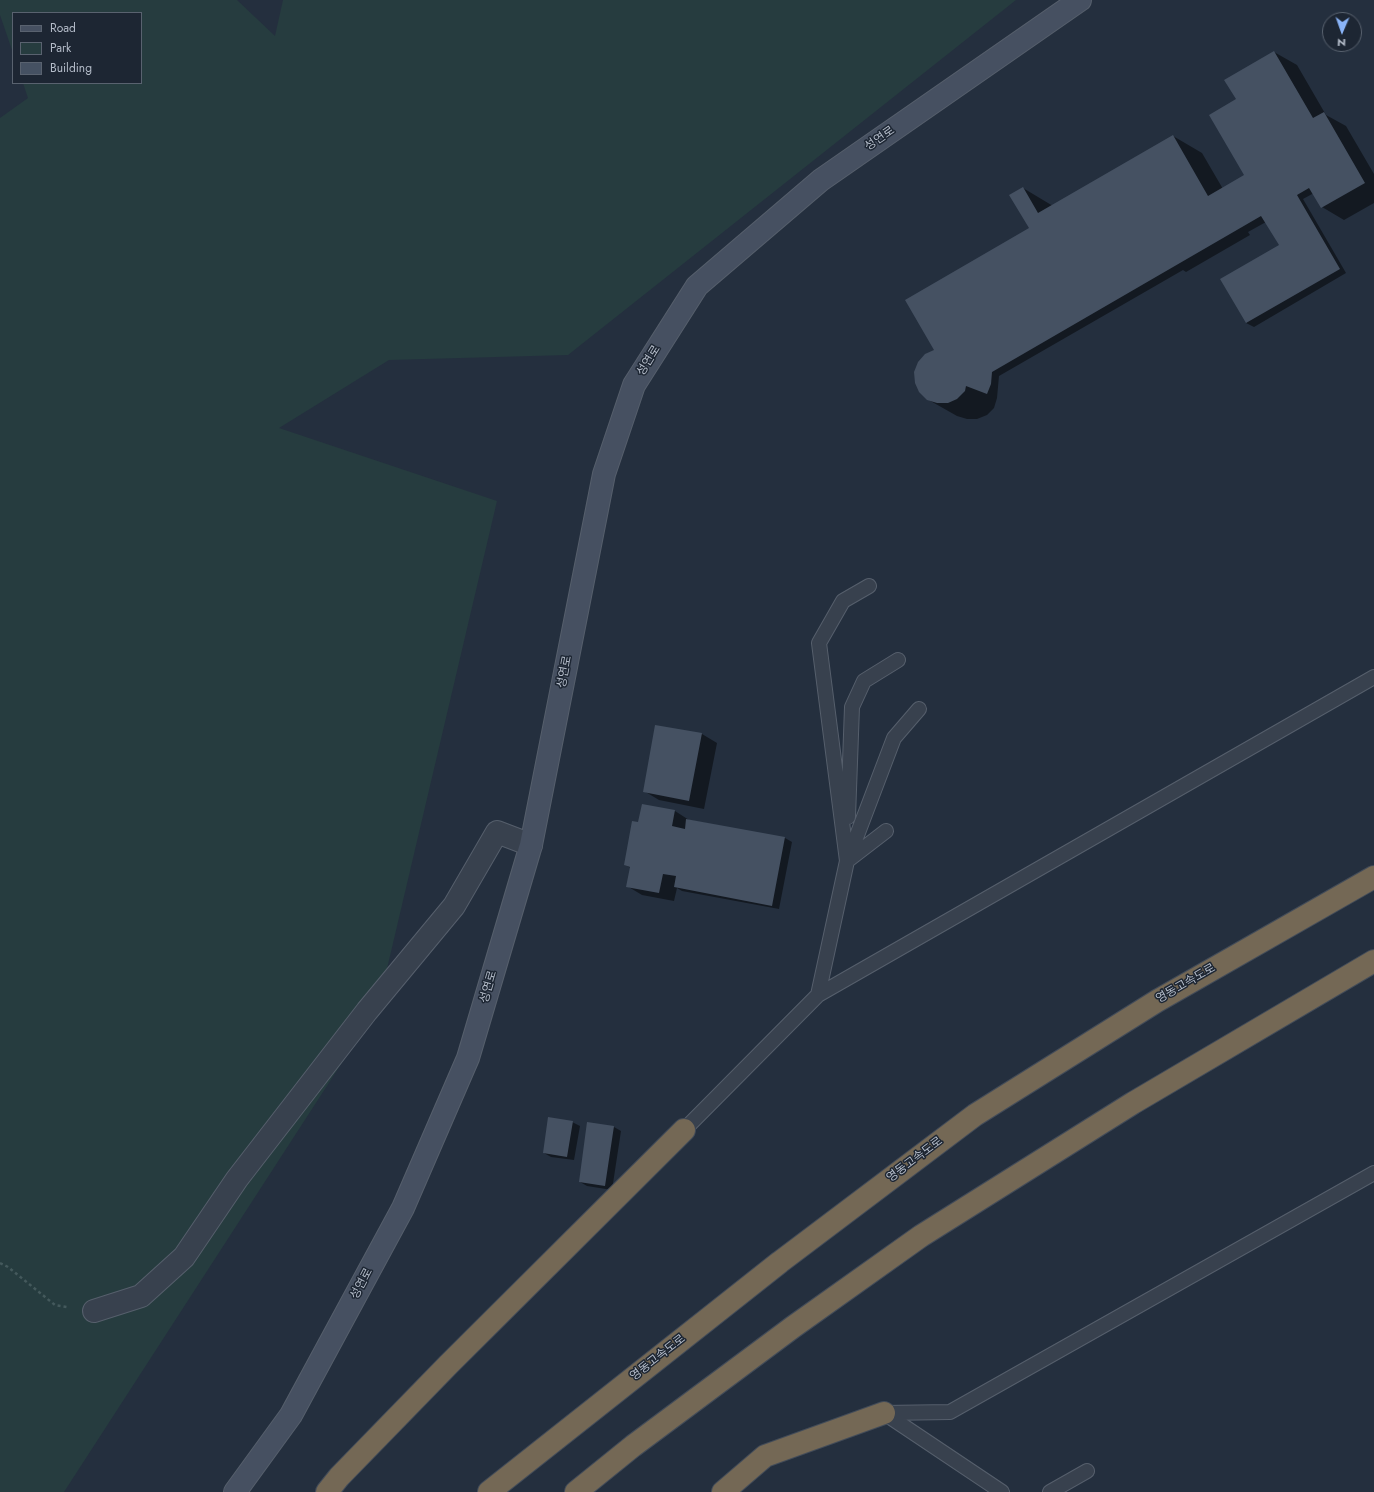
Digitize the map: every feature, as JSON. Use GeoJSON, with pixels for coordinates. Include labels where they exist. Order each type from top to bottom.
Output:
{"type":"FeatureCollection","features":[{"type":"Feature","properties":{"kind":"highway","name":"영동고속도로"},"geometry":{"type":"LineString","coordinates":[[488,1492],[774,1267],[975,1115],[1157,1001],[1374,877]]}},
{"type":"Feature","properties":{"kind":"highway"},"geometry":{"type":"LineString","coordinates":[[576,1492],[633,1446],[793,1327],[921,1236],[1133,1103],[1374,961]]}},
{"type":"Feature","properties":{"kind":"highway"},"geometry":{"type":"LineString","coordinates":[[327,1492],[339,1477],[448,1365],[684,1130]]}},
{"type":"Feature","properties":{"kind":"highway"},"geometry":{"type":"LineString","coordinates":[[723,1492],[765,1456],[884,1413]]}},
{"type":"Feature","properties":{"kind":"main road","name":"성연로"},"geometry":{"type":"LineString","coordinates":[[235,1492],[291,1415],[403,1208],[468,1058],[531,845],[604,474],[634,385],[697,286],[821,180],[1080,0]]}},
{"type":"Feature","properties":{"kind":"street"},"geometry":{"type":"LineString","coordinates":[[94,1311],[141,1296],[184,1257],[237,1178],[367,1011],[454,906],[497,832],[531,845]]}},
{"type":"Feature","properties":{"kind":"lane"},"geometry":{"type":"LineString","coordinates":[[847,861],[819,642],[843,601],[869,586]]}},
{"type":"Feature","properties":{"kind":"lane"},"geometry":{"type":"LineString","coordinates":[[847,861],[852,707],[864,681],[898,660]]}},
{"type":"Feature","properties":{"kind":"lane"},"geometry":{"type":"LineString","coordinates":[[684,1130],[818,995],[1374,677]]}},
{"type":"Feature","properties":{"kind":"lane"},"geometry":{"type":"LineString","coordinates":[[818,995],[847,861],[894,738],[919,709]]}},
{"type":"Feature","properties":{"kind":"lane"},"geometry":{"type":"LineString","coordinates":[[847,861],[886,831]]}},
{"type":"Feature","properties":{"kind":"lane"},"geometry":{"type":"LineString","coordinates":[[884,1413],[950,1412],[1374,1173]]}},
{"type":"Feature","properties":{"kind":"lane"},"geometry":{"type":"LineString","coordinates":[[884,1413],[1002,1492]]}},
{"type":"Feature","properties":{"kind":"lane"},"geometry":{"type":"LineString","coordinates":[[1050,1492],[1087,1471]]}},
{"type":"Feature","properties":{"kind":"path"},"geometry":{"type":"LineString","coordinates":[[0,1263],[8,1267],[56,1305],[94,1311]]}},
{"type":"Feature","properties":{"kind":"green space"},"geometry":{"type":"Polygon","coordinates":[[[0,0],[237,0],[275,36],[283,0],[1016,0],[568,355],[389,360],[279,428],[497,501],[378,1007],[64,1492],[0,1492],[0,118],[28,98],[23,84],[142,84],[142,12],[12,12],[12,50],[0,15],[0,0]]]}},
{"type":"Feature","properties":{"kind":"building"},"geometry":{"type":"Polygon","coordinates":[[[1274,51],[1313,118],[1324,112],[1365,183],[1321,208],[1309,188],[1297,195],[1340,269],[1246,323],[1220,279],[1279,245],[1261,216],[992,372],[991,384],[987,394],[966,386],[965,391],[957,399],[948,403],[937,403],[927,400],[919,392],[915,383],[914,372],[918,362],[925,354],[934,350],[905,300],[1029,228],[1009,195],[1023,187],[1038,213],[1173,135],[1208,196],[1244,175],[1209,115],[1236,99],[1224,80],[1274,51]]]}},
{"type":"Feature","properties":{"kind":"building"},"geometry":{"type":"Polygon","coordinates":[[[655,725],[702,733],[689,801],[643,792],[655,725]]]}},
{"type":"Feature","properties":{"kind":"building"},"geometry":{"type":"Polygon","coordinates":[[[642,804],[675,810],[672,826],[685,829],[686,819],[785,837],[772,906],[674,887],[676,876],[663,874],[659,893],[626,887],[630,867],[624,865],[632,821],[638,822],[642,804]]]}},
{"type":"Feature","properties":{"kind":"building"},"geometry":{"type":"Polygon","coordinates":[[[548,1117],[573,1121],[567,1157],[543,1153],[548,1117]]]}},
{"type":"Feature","properties":{"kind":"building"},"geometry":{"type":"Polygon","coordinates":[[[587,1122],[614,1126],[605,1186],[579,1182],[587,1122]]]}}]}
